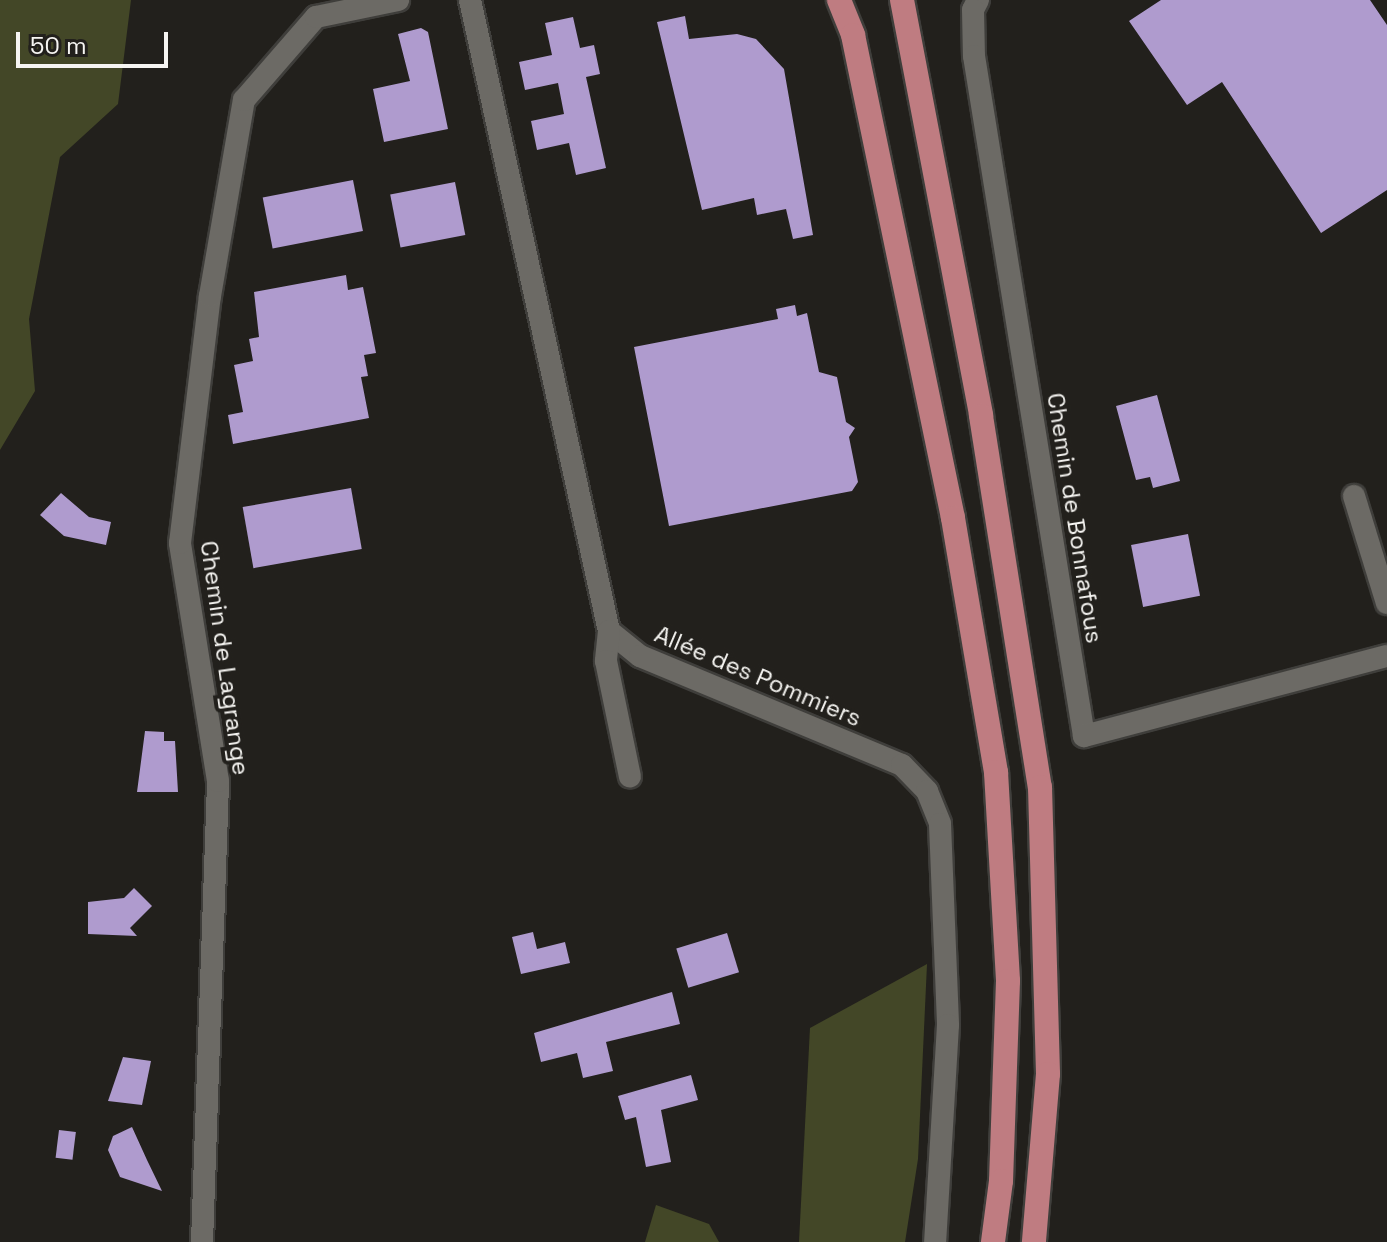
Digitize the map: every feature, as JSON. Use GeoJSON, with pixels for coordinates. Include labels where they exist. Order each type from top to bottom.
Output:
{"type":"FeatureCollection","features":[{"type":"Feature","properties":{"kind":"main road"},"geometry":{"type":"LineString","coordinates":[[839,0],[853,35],[953,518],[996,772],[1008,981],[1001,1181],[993,1242]]}},
{"type":"Feature","properties":{"kind":"main road"},"geometry":{"type":"LineString","coordinates":[[902,0],[981,416],[1040,787],[1048,1074],[1034,1242]]}},
{"type":"Feature","properties":{"kind":"street","name":"Chemin de Lagrange"},"geometry":{"type":"LineString","coordinates":[[202,1242],[218,781],[180,543],[244,100],[316,17],[398,0]]}},
{"type":"Feature","properties":{"kind":"street"},"geometry":{"type":"LineString","coordinates":[[470,0],[609,631],[606,661],[630,777]]}},
{"type":"Feature","properties":{"kind":"street","name":"Chemin de Bonnafous"},"geometry":{"type":"LineString","coordinates":[[978,0],[973,10],[974,56],[1084,736],[1387,656]]}},
{"type":"Feature","properties":{"kind":"street"},"geometry":{"type":"LineString","coordinates":[[1354,496],[1387,603]]}},
{"type":"Feature","properties":{"kind":"street","name":"Allée des Pommiers"},"geometry":{"type":"LineString","coordinates":[[609,631],[640,656],[902,765],[927,791],[940,824],[948,1025],[935,1242]]}},
{"type":"Feature","properties":{"kind":"green space"},"geometry":{"type":"Polygon","coordinates":[[[0,0],[131,0],[118,104],[60,157],[29,319],[35,391],[0,450],[0,0]]]}},
{"type":"Feature","properties":{"kind":"green space"},"geometry":{"type":"Polygon","coordinates":[[[927,964],[918,1159],[905,1242],[799,1242],[810,1028],[927,964]]]}},
{"type":"Feature","properties":{"kind":"green space"},"geometry":{"type":"Polygon","coordinates":[[[656,1205],[709,1224],[719,1242],[645,1242],[656,1205]]]}},
{"type":"Feature","properties":{"kind":"building"},"geometry":{"type":"Polygon","coordinates":[[[1161,0],[1370,0],[1387,25],[1387,190],[1321,233],[1222,82],[1187,105],[1129,21],[1161,0]]]}},
{"type":"Feature","properties":{"kind":"building"},"geometry":{"type":"Polygon","coordinates":[[[685,16],[689,39],[737,34],[756,39],[784,69],[813,235],[793,239],[786,209],[757,215],[754,198],[702,210],[657,22],[685,16]]]}},
{"type":"Feature","properties":{"kind":"building"},"geometry":{"type":"Polygon","coordinates":[[[573,17],[580,48],[594,45],[600,74],[586,77],[606,168],[576,175],[569,143],[537,150],[531,121],[564,114],[558,83],[525,90],[519,62],[552,55],[545,23],[573,17]]]}},
{"type":"Feature","properties":{"kind":"building"},"geometry":{"type":"Polygon","coordinates":[[[421,28],[428,32],[448,129],[384,142],[373,89],[410,81],[398,34],[421,28]]]}},
{"type":"Feature","properties":{"kind":"building"},"geometry":{"type":"Polygon","coordinates":[[[353,180],[363,231],[273,249],[263,198],[353,180]]]}},
{"type":"Feature","properties":{"kind":"building"},"geometry":{"type":"Polygon","coordinates":[[[455,182],[465,235],[401,248],[390,195],[455,182]]]}},
{"type":"Feature","properties":{"kind":"building"},"geometry":{"type":"Polygon","coordinates":[[[346,275],[348,290],[363,287],[376,353],[364,355],[368,376],[361,377],[369,418],[233,444],[228,415],[243,412],[234,365],[253,361],[249,339],[259,337],[254,292],[346,275]]]}},
{"type":"Feature","properties":{"kind":"building"},"geometry":{"type":"Polygon","coordinates":[[[795,305],[797,316],[807,313],[819,372],[837,377],[846,422],[855,428],[849,437],[858,482],[852,491],[669,526],[634,347],[778,319],[776,309],[795,305]]]}},
{"type":"Feature","properties":{"kind":"building"},"geometry":{"type":"Polygon","coordinates":[[[1157,395],[1180,481],[1153,488],[1150,477],[1136,480],[1116,406],[1157,395]]]}},
{"type":"Feature","properties":{"kind":"building"},"geometry":{"type":"Polygon","coordinates":[[[351,488],[362,549],[253,568],[243,507],[351,488]]]}},
{"type":"Feature","properties":{"kind":"building"},"geometry":{"type":"Polygon","coordinates":[[[61,493],[89,517],[111,522],[106,545],[64,536],[40,515],[61,493]]]}},
{"type":"Feature","properties":{"kind":"building"},"geometry":{"type":"Polygon","coordinates":[[[1188,534],[1200,596],[1143,607],[1131,545],[1188,534]]]}},
{"type":"Feature","properties":{"kind":"building"},"geometry":{"type":"Polygon","coordinates":[[[145,731],[164,732],[164,741],[175,741],[178,792],[137,792],[145,731]]]}},
{"type":"Feature","properties":{"kind":"building"},"geometry":{"type":"Polygon","coordinates":[[[134,888],[152,906],[130,928],[137,936],[88,934],[88,902],[124,898],[134,888]]]}},
{"type":"Feature","properties":{"kind":"building"},"geometry":{"type":"Polygon","coordinates":[[[533,932],[537,949],[565,942],[570,963],[521,974],[512,937],[533,932]]]}},
{"type":"Feature","properties":{"kind":"building"},"geometry":{"type":"Polygon","coordinates":[[[727,933],[739,972],[688,988],[676,948],[727,933]]]}},
{"type":"Feature","properties":{"kind":"building"},"geometry":{"type":"Polygon","coordinates":[[[672,992],[680,1024],[606,1042],[613,1071],[583,1078],[577,1053],[541,1062],[534,1033],[672,992]]]}},
{"type":"Feature","properties":{"kind":"building"},"geometry":{"type":"Polygon","coordinates":[[[123,1057],[151,1061],[142,1105],[108,1101],[123,1057]]]}},
{"type":"Feature","properties":{"kind":"building"},"geometry":{"type":"Polygon","coordinates":[[[691,1075],[698,1100],[661,1110],[671,1162],[646,1167],[636,1117],[625,1120],[618,1096],[691,1075]]]}},
{"type":"Feature","properties":{"kind":"building"},"geometry":{"type":"Polygon","coordinates":[[[132,1127],[162,1191],[120,1177],[108,1150],[113,1136],[132,1127]]]}},
{"type":"Feature","properties":{"kind":"building"},"geometry":{"type":"Polygon","coordinates":[[[59,1130],[76,1132],[72,1160],[56,1158],[59,1130]]]}}]}
